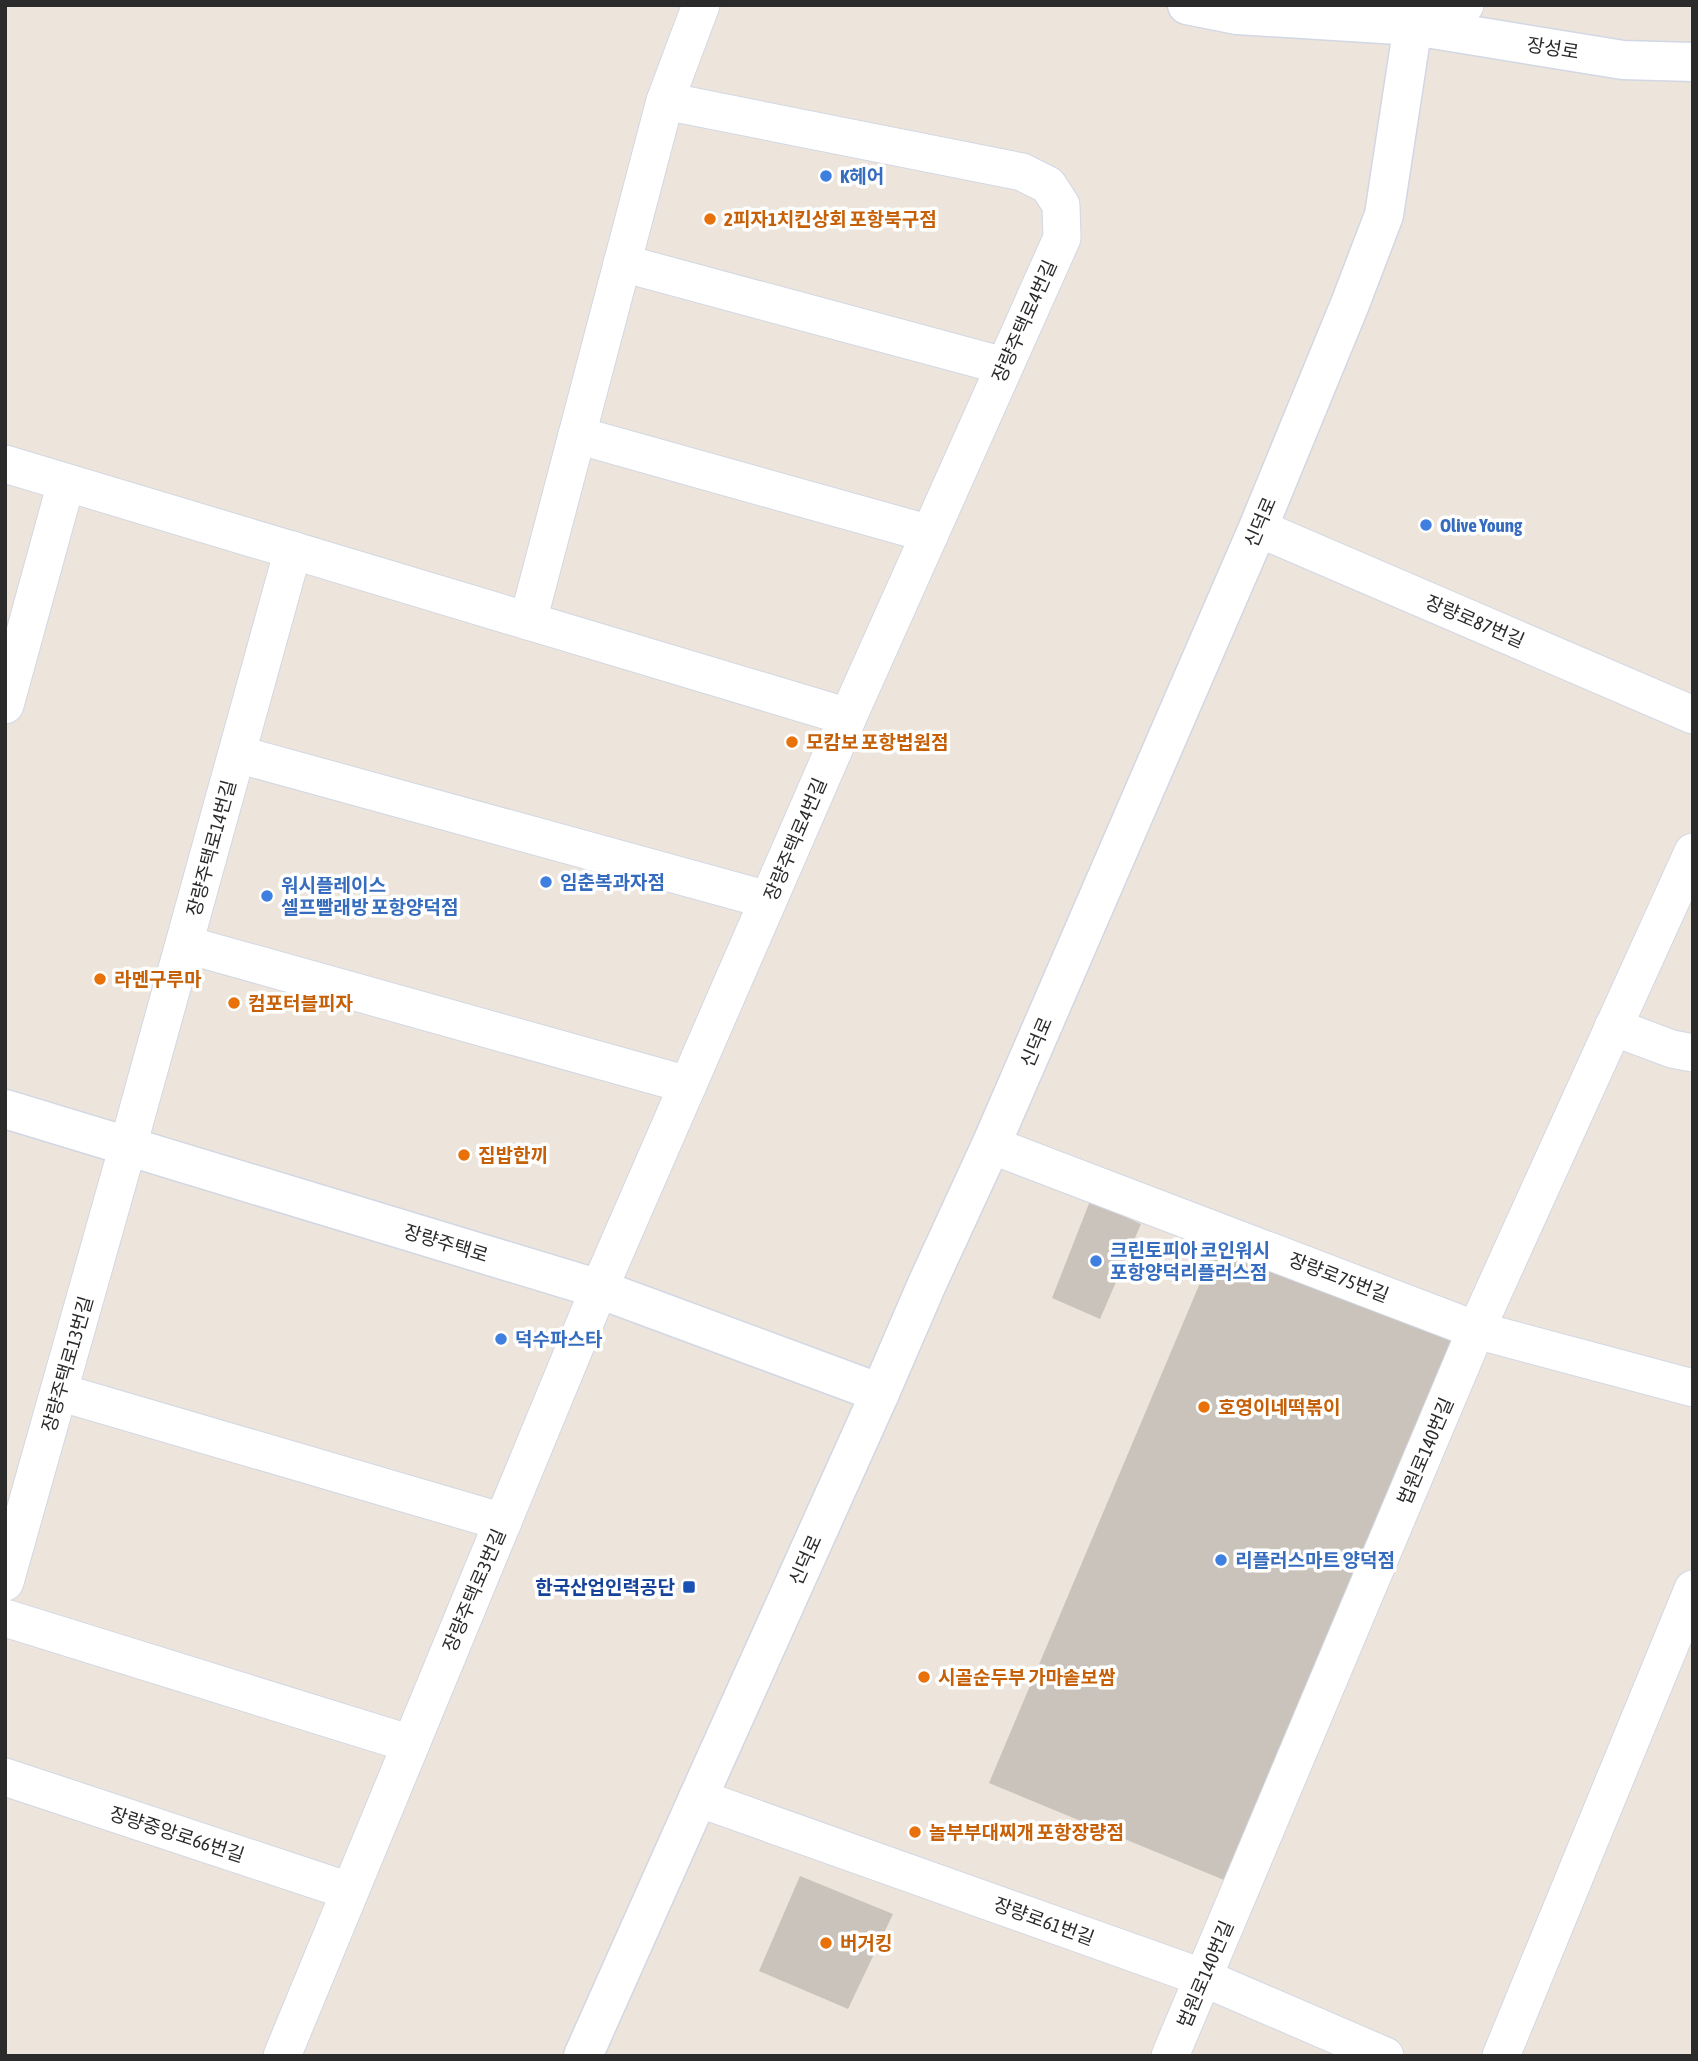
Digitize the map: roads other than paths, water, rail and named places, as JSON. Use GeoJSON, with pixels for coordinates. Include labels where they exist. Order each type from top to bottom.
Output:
{"type":"FeatureCollection","features":[{"type":"Feature","properties":{"kind":"street"},"geometry":{"type":"LineString","coordinates":[[528,621],[665,101],[701,5]]}},
{"type":"Feature","properties":{"kind":"street","name":"장성로"},"geometry":{"type":"LineString","coordinates":[[1187,5],[1237,15],[1415,15],[1623,60],[1693,62]]}},
{"type":"Feature","properties":{"kind":"street"},"geometry":{"type":"LineString","coordinates":[[1415,15],[1465,5]]}},
{"type":"Feature","properties":{"kind":"street","name":"신덕로"},"geometry":{"type":"LineString","coordinates":[[583,2056],[991,1145],[1258,528],[1384,215],[1415,15]]}},
{"type":"Feature","properties":{"kind":"street","name":"장량주택로4번길"},"geometry":{"type":"LineString","coordinates":[[600,1289],[848,717],[1062,238],[1061,205],[1048,185],[1022,172],[665,101]]}},
{"type":"Feature","properties":{"kind":"street"},"geometry":{"type":"LineString","coordinates":[[622,263],[1004,366]]}},
{"type":"Feature","properties":{"kind":"street"},"geometry":{"type":"LineString","coordinates":[[577,435],[930,534]]}},
{"type":"Feature","properties":{"kind":"street"},"geometry":{"type":"LineString","coordinates":[[5,464],[848,717]]}},
{"type":"Feature","properties":{"kind":"street"},"geometry":{"type":"LineString","coordinates":[[5,705],[66,483]]}},
{"type":"Feature","properties":{"kind":"street","name":"장량로87번길"},"geometry":{"type":"LineString","coordinates":[[1258,528],[1693,715]]}},
{"type":"Feature","properties":{"kind":"street","name":"장량주택로14번길"},"geometry":{"type":"LineString","coordinates":[[128,1146],[293,550]]}},
{"type":"Feature","properties":{"kind":"street"},"geometry":{"type":"LineString","coordinates":[[237,754],[768,900]]}},
{"type":"Feature","properties":{"kind":"street","name":"법원로140번길"},"geometry":{"type":"LineString","coordinates":[[1171,2056],[1476,1330],[1693,852]]}},
{"type":"Feature","properties":{"kind":"street"},"geometry":{"type":"LineString","coordinates":[[184,944],[688,1084]]}},
{"type":"Feature","properties":{"kind":"street"},"geometry":{"type":"LineString","coordinates":[[1613,1027],[1672,1049],[1693,1053]]}},
{"type":"Feature","properties":{"kind":"street","name":"장량주택로"},"geometry":{"type":"LineString","coordinates":[[5,1109],[600,1289],[880,1393]]}},
{"type":"Feature","properties":{"kind":"street","name":"장량로75번길"},"geometry":{"type":"LineString","coordinates":[[991,1145],[1476,1330],[1693,1388]]}},
{"type":"Feature","properties":{"kind":"street","name":"장량주택로13번길"},"geometry":{"type":"LineString","coordinates":[[5,1582],[128,1146]]}},
{"type":"Feature","properties":{"kind":"street","name":"장량주택로3번길"},"geometry":{"type":"LineString","coordinates":[[282,2056],[600,1289]]}},
{"type":"Feature","properties":{"kind":"street"},"geometry":{"type":"LineString","coordinates":[[59,1392],[503,1521]]}},
{"type":"Feature","properties":{"kind":"street"},"geometry":{"type":"LineString","coordinates":[[1501,2056],[1693,1589]]}},
{"type":"Feature","properties":{"kind":"street"},"geometry":{"type":"LineString","coordinates":[[5,1618],[411,1744]]}},
{"type":"Feature","properties":{"kind":"street","name":"장량중앙로66번길"},"geometry":{"type":"LineString","coordinates":[[5,1777],[349,1891]]}},
{"type":"Feature","properties":{"kind":"street","name":"장량로61번길"},"geometry":{"type":"LineString","coordinates":[[698,1798],[1204,1978],[1385,2056]]}},
{"type":"Feature","properties":{"kind":"place","name":"K헤어"},"geometry":{"type":"Point","coordinates":[826,176]}},
{"type":"Feature","properties":{"kind":"place","name":"2피자1치킨상회 포항북구점"},"geometry":{"type":"Point","coordinates":[710,219]}},
{"type":"Feature","properties":{"kind":"place","name":"Olive Young"},"geometry":{"type":"Point","coordinates":[1426,525]}},
{"type":"Feature","properties":{"kind":"place","name":"모캄보 포항법원점"},"geometry":{"type":"Point","coordinates":[792,742]}},
{"type":"Feature","properties":{"kind":"place","name":"임춘복과자점"},"geometry":{"type":"Point","coordinates":[546,882]}},
{"type":"Feature","properties":{"kind":"place","name":"워시플레이스 셀프빨래방 포항양덕점"},"geometry":{"type":"Point","coordinates":[267,896]}},
{"type":"Feature","properties":{"kind":"place","name":"라멘구루마"},"geometry":{"type":"Point","coordinates":[100,979]}},
{"type":"Feature","properties":{"kind":"place","name":"컴포터블피자"},"geometry":{"type":"Point","coordinates":[234,1003]}},
{"type":"Feature","properties":{"kind":"place","name":"집밥한끼"},"geometry":{"type":"Point","coordinates":[464,1155]}},
{"type":"Feature","properties":{"kind":"place","name":"크린토피아 코인워시 포항양덕리플러스점"},"geometry":{"type":"Point","coordinates":[1096,1261]}},
{"type":"Feature","properties":{"kind":"place","name":"덕수파스타"},"geometry":{"type":"Point","coordinates":[501,1339]}},
{"type":"Feature","properties":{"kind":"place","name":"호영이네떡볶이"},"geometry":{"type":"Point","coordinates":[1204,1407]}},
{"type":"Feature","properties":{"kind":"place","name":"리플러스마트 양덕점"},"geometry":{"type":"Point","coordinates":[1221,1560]}},
{"type":"Feature","properties":{"kind":"place","name":"한국산업인력공단"},"geometry":{"type":"Point","coordinates":[689,1587]}},
{"type":"Feature","properties":{"kind":"place","name":"시골순두부 가마솥보쌈"},"geometry":{"type":"Point","coordinates":[924,1677]}},
{"type":"Feature","properties":{"kind":"place","name":"놀부부대찌개 포항장량점"},"geometry":{"type":"Point","coordinates":[915,1832]}},
{"type":"Feature","properties":{"kind":"place","name":"버거킹"},"geometry":{"type":"Point","coordinates":[826,1943]}}]}
